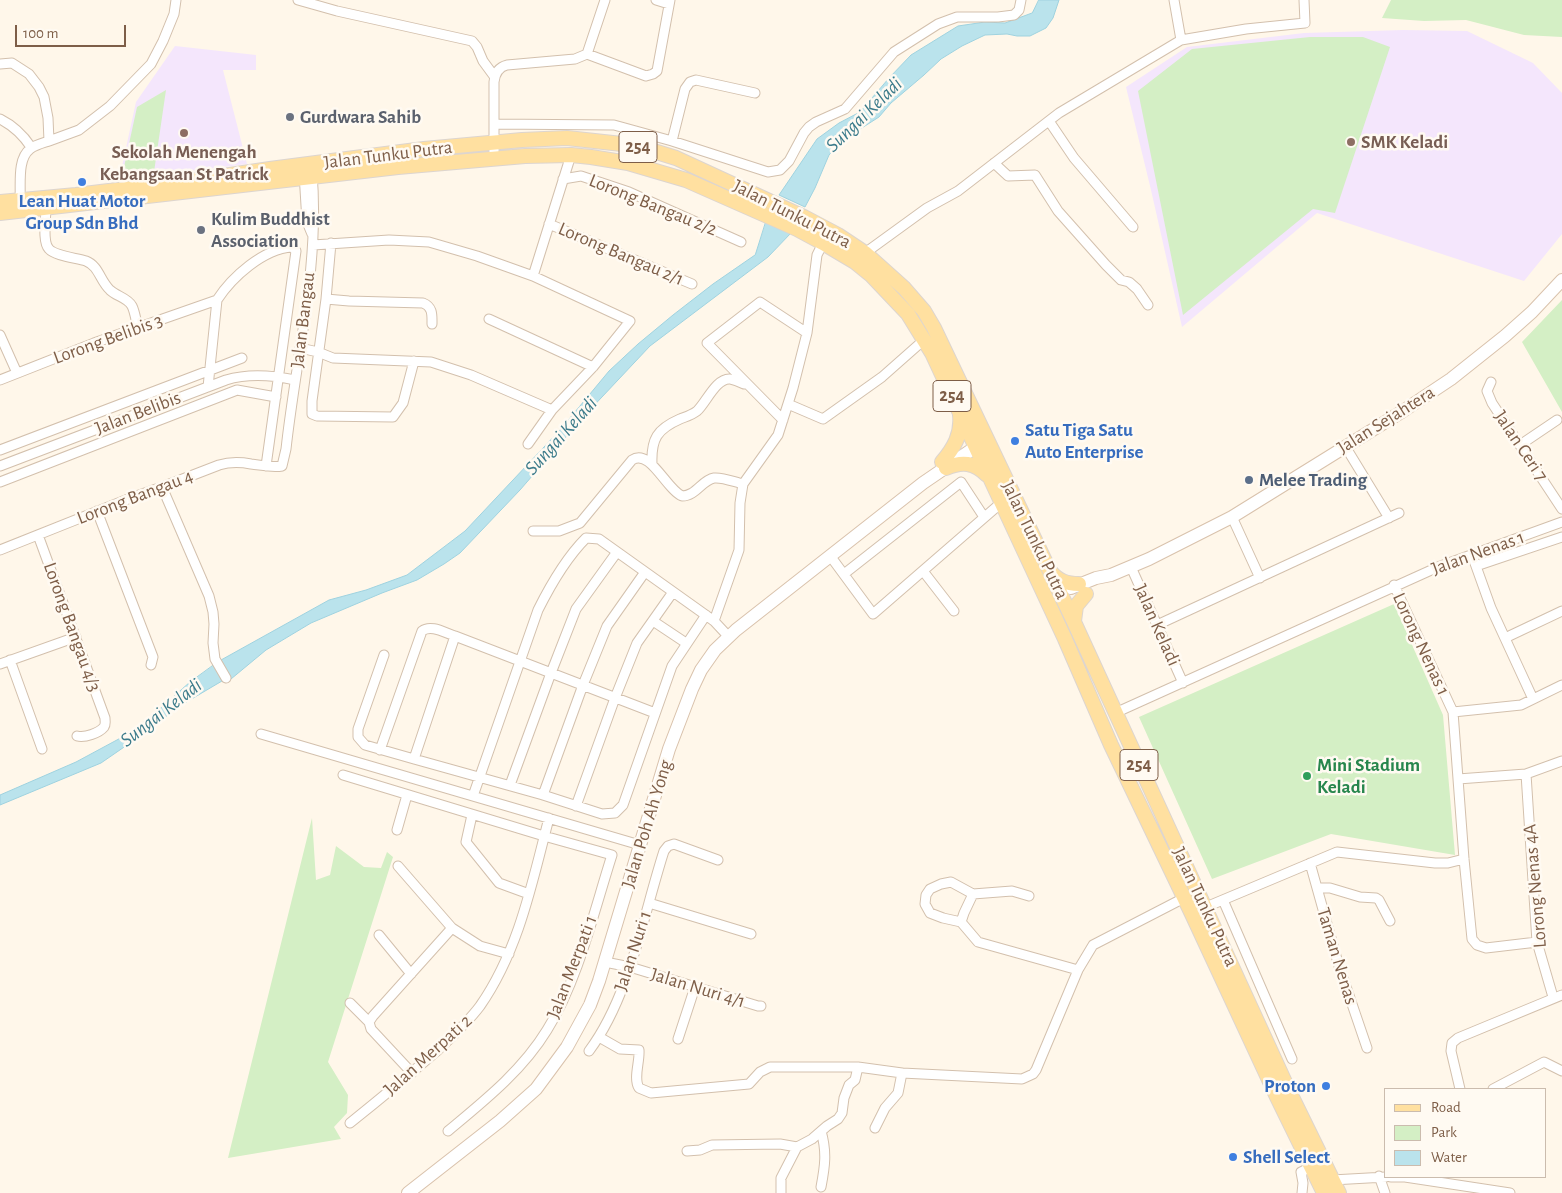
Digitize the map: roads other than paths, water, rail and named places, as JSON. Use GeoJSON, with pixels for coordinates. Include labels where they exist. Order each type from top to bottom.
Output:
{"type":"FeatureCollection","features":[{"type":"Feature","properties":{"kind":"main road","name":"Jalan Tunku Putra"},"geometry":{"type":"LineString","coordinates":[[0,202],[183,182],[270,169],[308,178],[424,149],[567,138],[629,145],[676,158],[768,208]]}},
{"type":"Feature","properties":{"kind":"main road","name":"Jalan Tunku Putra"},"geometry":{"type":"LineString","coordinates":[[0,213],[398,167],[525,156],[571,155],[628,163],[686,180],[768,208],[838,235],[865,253],[904,288],[924,312],[934,328],[979,439],[990,478],[1001,503],[1276,1097],[1317,1164],[1332,1180],[1339,1193]]}},
{"type":"Feature","properties":{"kind":"main road","name":"Jalan Tunku Putra"},"geometry":{"type":"LineString","coordinates":[[801,222],[823,243],[855,262],[871,275],[908,314],[925,339],[954,399],[979,439],[1063,599],[1206,907],[1317,1164],[1324,1193]]}},
{"type":"Feature","properties":{"kind":"main road","name":"Jalan Sejahtera"},"geometry":{"type":"LineString","coordinates":[[1049,606],[1082,589],[1098,586],[1111,575],[1170,549],[1232,517],[1346,446],[1451,379],[1532,312],[1562,280]]}},
{"type":"Feature","properties":{"kind":"main road"},"geometry":{"type":"LineString","coordinates":[[944,465],[959,436],[960,417],[954,399]]}},
{"type":"Feature","properties":{"kind":"main road","name":"Jalan Poh Ah Yong"},"geometry":{"type":"LineString","coordinates":[[408,1193],[500,1121],[536,1089],[567,1046],[590,1005],[605,962],[669,749],[692,689],[701,670],[715,650],[728,636],[979,439]]}},
{"type":"Feature","properties":{"kind":"main road"},"geometry":{"type":"LineString","coordinates":[[944,465],[970,464],[981,469],[990,478]]}},
{"type":"Feature","properties":{"kind":"main road"},"geometry":{"type":"LineString","coordinates":[[1047,567],[1051,573],[1064,582],[1082,589],[1076,606],[1074,622]]}},
{"type":"Feature","properties":{"kind":"main road"},"geometry":{"type":"LineString","coordinates":[[1182,894],[1196,904],[1206,907],[1201,920],[1201,935]]}},
{"type":"Feature","properties":{"kind":"street"},"geometry":{"type":"LineString","coordinates":[[20,200],[21,164],[25,154],[32,147],[79,130],[110,106],[151,64],[164,41],[174,14],[176,0]]}},
{"type":"Feature","properties":{"kind":"street"},"geometry":{"type":"LineString","coordinates":[[298,0],[337,11],[475,42],[483,61],[494,76]]}},
{"type":"Feature","properties":{"kind":"street"},"geometry":{"type":"LineString","coordinates":[[586,54],[605,0]]}},
{"type":"Feature","properties":{"kind":"street"},"geometry":{"type":"LineString","coordinates":[[494,159],[494,76],[499,68],[507,65],[575,58],[586,54],[646,76],[653,74],[657,71],[669,2],[656,0]]}},
{"type":"Feature","properties":{"kind":"street"},"geometry":{"type":"LineString","coordinates":[[494,124],[614,125],[672,141],[768,172],[780,170],[789,160],[809,127],[846,109],[894,52],[938,24],[957,18],[1014,15],[1019,10],[1021,0]]}},
{"type":"Feature","properties":{"kind":"street"},"geometry":{"type":"LineString","coordinates":[[1174,0],[1181,40]]}},
{"type":"Feature","properties":{"kind":"street"},"geometry":{"type":"LineString","coordinates":[[865,253],[927,208],[958,191],[1059,113],[1181,40],[1246,29],[1305,23],[1304,0]]}},
{"type":"Feature","properties":{"kind":"street"},"geometry":{"type":"LineString","coordinates":[[0,64],[12,63],[29,74],[39,87],[44,97],[48,118],[49,141]]}},
{"type":"Feature","properties":{"kind":"street"},"geometry":{"type":"LineString","coordinates":[[672,141],[685,89],[690,82],[696,80],[756,93]]}},
{"type":"Feature","properties":{"kind":"street"},"geometry":{"type":"LineString","coordinates":[[0,119],[10,124],[23,135],[32,147]]}},
{"type":"Feature","properties":{"kind":"street"},"geometry":{"type":"LineString","coordinates":[[1049,121],[1074,158],[1133,227]]}},
{"type":"Feature","properties":{"kind":"street"},"geometry":{"type":"LineString","coordinates":[[533,276],[571,155]]}},
{"type":"Feature","properties":{"kind":"street"},"geometry":{"type":"LineString","coordinates":[[994,163],[1008,176],[1035,176],[1058,211],[1121,280],[1129,282],[1137,289],[1148,305]]}},
{"type":"Feature","properties":{"kind":"street","name":"Lorong Bangau 2/2"},"geometry":{"type":"LineString","coordinates":[[563,180],[581,176],[629,192],[741,242]]}},
{"type":"Feature","properties":{"kind":"street","name":"Jalan Bangau"},"geometry":{"type":"LineString","coordinates":[[269,466],[282,466],[284,463],[296,380],[313,245],[312,234],[307,222],[308,178]]}},
{"type":"Feature","properties":{"kind":"street"},"geometry":{"type":"LineString","coordinates":[[46,208],[45,241],[49,250],[94,266],[103,283],[111,291],[131,304],[138,328]]}},
{"type":"Feature","properties":{"kind":"street","name":"Lorong Bangau 2/1"},"geometry":{"type":"LineString","coordinates":[[550,224],[692,284]]}},
{"type":"Feature","properties":{"kind":"street"},"geometry":{"type":"LineString","coordinates":[[313,245],[389,240],[429,242],[478,256],[533,276],[630,320],[593,366],[552,410],[528,444]]}},
{"type":"Feature","properties":{"kind":"street"},"geometry":{"type":"LineString","coordinates":[[332,243],[312,414],[317,416],[393,417],[403,403],[414,361]]}},
{"type":"Feature","properties":{"kind":"street"},"geometry":{"type":"LineString","coordinates":[[714,621],[739,550],[740,503],[743,484],[778,435],[788,404],[806,333],[817,255],[823,243]]}},
{"type":"Feature","properties":{"kind":"street"},"geometry":{"type":"LineString","coordinates":[[208,387],[217,300],[224,288],[256,260],[283,248],[292,247],[296,251],[276,396],[269,466]]}},
{"type":"Feature","properties":{"kind":"street"},"geometry":{"type":"LineString","coordinates":[[326,299],[423,303],[429,305],[432,311],[432,324]]}},
{"type":"Feature","properties":{"kind":"street","name":"Lorong Belibis 3"},"geometry":{"type":"LineString","coordinates":[[0,380],[217,300]]}},
{"type":"Feature","properties":{"kind":"street"},"geometry":{"type":"LineString","coordinates":[[783,420],[707,343],[760,302],[806,333]]}},
{"type":"Feature","properties":{"kind":"street"},"geometry":{"type":"LineString","coordinates":[[489,320],[593,366]]}},
{"type":"Feature","properties":{"kind":"street"},"geometry":{"type":"LineString","coordinates":[[0,335],[17,373]]}},
{"type":"Feature","properties":{"kind":"street"},"geometry":{"type":"LineString","coordinates":[[788,404],[823,419],[882,377],[925,339]]}},
{"type":"Feature","properties":{"kind":"street"},"geometry":{"type":"LineString","coordinates":[[300,348],[333,358],[432,362],[471,375],[552,410]]}},
{"type":"Feature","properties":{"kind":"street"},"geometry":{"type":"LineString","coordinates":[[0,450],[242,358]]}},
{"type":"Feature","properties":{"kind":"street","name":"Jalan Belibis"},"geometry":{"type":"LineString","coordinates":[[0,466],[236,377],[246,375],[296,380]]}},
{"type":"Feature","properties":{"kind":"street"},"geometry":{"type":"LineString","coordinates":[[652,464],[653,446],[661,430],[667,425],[698,410],[722,382],[730,379],[747,385]]}},
{"type":"Feature","properties":{"kind":"street","name":"Jalan Ceri 7"},"geometry":{"type":"LineString","coordinates":[[1491,382],[1486,391],[1492,403],[1562,509]]}},
{"type":"Feature","properties":{"kind":"street"},"geometry":{"type":"LineString","coordinates":[[0,482],[237,390],[276,396]]}},
{"type":"Feature","properties":{"kind":"street"},"geometry":{"type":"LineString","coordinates":[[1520,445],[1557,420]]}},
{"type":"Feature","properties":{"kind":"street"},"geometry":{"type":"LineString","coordinates":[[533,531],[559,531],[580,523],[632,460],[653,446]]}},
{"type":"Feature","properties":{"kind":"street"},"geometry":{"type":"LineString","coordinates":[[1346,446],[1389,518]]}},
{"type":"Feature","properties":{"kind":"street"},"geometry":{"type":"LineString","coordinates":[[636,457],[643,458],[652,464],[674,490],[682,496],[692,494],[711,478],[743,484]]}},
{"type":"Feature","properties":{"kind":"street","name":"Lorong Bangau 4"},"geometry":{"type":"LineString","coordinates":[[0,550],[128,499],[226,463],[248,463],[269,466]]}},
{"type":"Feature","properties":{"kind":"street"},"geometry":{"type":"LineString","coordinates":[[844,574],[961,482],[984,518]]}},
{"type":"Feature","properties":{"kind":"street"},"geometry":{"type":"LineString","coordinates":[[162,488],[209,596],[213,612],[213,643],[216,660],[226,678]]}},
{"type":"Feature","properties":{"kind":"street"},"geometry":{"type":"LineString","coordinates":[[831,556],[873,614],[1001,503]]}},
{"type":"Feature","properties":{"kind":"street"},"geometry":{"type":"LineString","coordinates":[[97,511],[153,657],[151,665]]}},
{"type":"Feature","properties":{"kind":"street"},"geometry":{"type":"LineString","coordinates":[[1157,625],[1399,513]]}},
{"type":"Feature","properties":{"kind":"street"},"geometry":{"type":"LineString","coordinates":[[1232,517],[1260,578]]}},
{"type":"Feature","properties":{"kind":"street","name":"Jalan Nenas 1"},"geometry":{"type":"LineString","coordinates":[[1394,585],[1562,522]]}},
{"type":"Feature","properties":{"kind":"street","name":"Lorong Bangau 4/3"},"geometry":{"type":"LineString","coordinates":[[38,535],[106,718],[104,727],[100,730],[83,738],[78,736]]}},
{"type":"Feature","properties":{"kind":"street","name":"Jalan Nenas 1"},"geometry":{"type":"LineString","coordinates":[[1476,566],[1562,537]]}},
{"type":"Feature","properties":{"kind":"street"},"geometry":{"type":"LineString","coordinates":[[473,796],[538,610],[548,590],[586,538],[599,539],[714,621],[728,636]]}},
{"type":"Feature","properties":{"kind":"street"},"geometry":{"type":"LineString","coordinates":[[510,785],[576,609],[617,552]]}},
{"type":"Feature","properties":{"kind":"street"},"geometry":{"type":"LineString","coordinates":[[1472,555],[1492,608],[1533,699]]}},
{"type":"Feature","properties":{"kind":"street","name":"Jalan Keladi"},"geometry":{"type":"LineString","coordinates":[[1131,566],[1182,682]]}},
{"type":"Feature","properties":{"kind":"street"},"geometry":{"type":"LineString","coordinates":[[922,571],[954,611]]}},
{"type":"Feature","properties":{"kind":"street"},"geometry":{"type":"LineString","coordinates":[[543,794],[607,626],[645,572]]}},
{"type":"Feature","properties":{"kind":"street","name":"Lorong Nenas 1"},"geometry":{"type":"LineString","coordinates":[[1115,712],[1394,585],[1453,712],[1472,939],[1477,945],[1486,948],[1537,942]]}},
{"type":"Feature","properties":{"kind":"street"},"geometry":{"type":"LineString","coordinates":[[576,806],[637,642],[673,592]]}},
{"type":"Feature","properties":{"kind":"street"},"geometry":{"type":"LineString","coordinates":[[1505,638],[1562,611]]}},
{"type":"Feature","properties":{"kind":"street"},"geometry":{"type":"LineString","coordinates":[[384,655],[358,729],[358,737],[365,745],[543,794],[602,814],[615,813],[623,805],[672,666],[706,615]]}},
{"type":"Feature","properties":{"kind":"street"},"geometry":{"type":"LineString","coordinates":[[652,621],[686,643]]}},
{"type":"Feature","properties":{"kind":"street"},"geometry":{"type":"LineString","coordinates":[[380,750],[422,630],[426,628],[455,636],[655,713]]}},
{"type":"Feature","properties":{"kind":"street"},"geometry":{"type":"LineString","coordinates":[[414,759],[455,636]]}},
{"type":"Feature","properties":{"kind":"street"},"geometry":{"type":"LineString","coordinates":[[0,664],[76,637]]}},
{"type":"Feature","properties":{"kind":"street"},"geometry":{"type":"LineString","coordinates":[[10,660],[42,749]]}},
{"type":"Feature","properties":{"kind":"street"},"geometry":{"type":"LineString","coordinates":[[1453,712],[1521,705],[1562,685]]}},
{"type":"Feature","properties":{"kind":"street"},"geometry":{"type":"LineString","coordinates":[[261,734],[640,845]]}},
{"type":"Feature","properties":{"kind":"street"},"geometry":{"type":"LineString","coordinates":[[1458,779],[1526,774],[1562,761]]}},
{"type":"Feature","properties":{"kind":"street","name":"Lorong Nenas 4A"},"geometry":{"type":"LineString","coordinates":[[1526,774],[1537,942],[1558,996]]}},
{"type":"Feature","properties":{"kind":"street"},"geometry":{"type":"LineString","coordinates":[[343,775],[544,836]]}},
{"type":"Feature","properties":{"kind":"street"},"geometry":{"type":"LineString","coordinates":[[397,830],[407,795]]}},
{"type":"Feature","properties":{"kind":"street"},"geometry":{"type":"LineString","coordinates":[[472,814],[466,842],[499,883],[529,894]]}},
{"type":"Feature","properties":{"kind":"street","name":"Jalan Merpati 2"},"geometry":{"type":"LineString","coordinates":[[350,1123],[447,1041],[475,1012],[488,993],[509,954],[520,925],[549,818]]}},
{"type":"Feature","properties":{"kind":"street","name":"Jalan Merpati 1"},"geometry":{"type":"LineString","coordinates":[[448,1131],[490,1097],[526,1059],[546,1032],[561,1006],[572,978],[612,855],[544,836]]}},
{"type":"Feature","properties":{"kind":"street","name":"Jalan Nuri 1"},"geometry":{"type":"LineString","coordinates":[[589,1051],[605,1027],[630,967],[664,851],[668,846],[674,844],[718,860]]}},
{"type":"Feature","properties":{"kind":"street"},"geometry":{"type":"LineString","coordinates":[[1206,907],[1337,852],[1435,863],[1464,860]]}},
{"type":"Feature","properties":{"kind":"street","name":"Taman Nenas"},"geometry":{"type":"LineString","coordinates":[[1310,863],[1340,969],[1367,1048]]}},
{"type":"Feature","properties":{"kind":"street"},"geometry":{"type":"LineString","coordinates":[[398,866],[452,928],[480,946],[509,954]]}},
{"type":"Feature","properties":{"kind":"street"},"geometry":{"type":"LineString","coordinates":[[1029,896],[1012,891],[973,894],[951,882],[930,889],[926,894],[925,904],[930,913],[961,922],[978,942],[1078,970]]}},
{"type":"Feature","properties":{"kind":"street"},"geometry":{"type":"LineString","coordinates":[[1316,888],[1330,888],[1353,896],[1376,898],[1379,900],[1390,921]]}},
{"type":"Feature","properties":{"kind":"street"},"geometry":{"type":"LineString","coordinates":[[961,922],[973,894]]}},
{"type":"Feature","properties":{"kind":"street"},"geometry":{"type":"LineString","coordinates":[[599,1037],[620,1049],[639,1050],[636,1084],[639,1088],[651,1093],[749,1084],[760,1072],[770,1067],[858,1068],[902,1073],[1022,1079],[1033,1074],[1036,1070],[1078,970],[1093,945],[1182,894]]}},
{"type":"Feature","properties":{"kind":"street"},"geometry":{"type":"LineString","coordinates":[[1223,900],[1292,1059]]}},
{"type":"Feature","properties":{"kind":"street"},"geometry":{"type":"LineString","coordinates":[[649,903],[751,934]]}},
{"type":"Feature","properties":{"kind":"street"},"geometry":{"type":"LineString","coordinates":[[370,1022],[452,928]]}},
{"type":"Feature","properties":{"kind":"street"},"geometry":{"type":"LineString","coordinates":[[379,934],[411,974]]}},
{"type":"Feature","properties":{"kind":"street","name":"Jalan Nuri 4/1"},"geometry":{"type":"LineString","coordinates":[[605,962],[630,967],[761,1006]]}},
{"type":"Feature","properties":{"kind":"street"},"geometry":{"type":"LineString","coordinates":[[678,1039],[695,987]]}},
{"type":"Feature","properties":{"kind":"street"},"geometry":{"type":"LineString","coordinates":[[1459,1088],[1451,1051],[1452,1044],[1458,1038],[1558,996]]}},
{"type":"Feature","properties":{"kind":"street"},"geometry":{"type":"LineString","coordinates":[[350,1004],[370,1022],[371,1029],[412,1072]]}},
{"type":"Feature","properties":{"kind":"street"},"geometry":{"type":"LineString","coordinates":[[1495,1088],[1544,1062],[1562,1071]]}},
{"type":"Feature","properties":{"kind":"street"},"geometry":{"type":"LineString","coordinates":[[687,1151],[700,1150],[712,1145],[780,1144],[797,1147],[812,1140],[838,1119],[842,1112],[844,1098],[849,1085],[855,1080],[858,1068]]}},
{"type":"Feature","properties":{"kind":"street"},"geometry":{"type":"LineString","coordinates":[[875,1128],[885,1108],[898,1093],[902,1073]]}},
{"type":"Feature","properties":{"kind":"street"},"geometry":{"type":"LineString","coordinates":[[821,1131],[825,1145],[826,1161],[821,1187]]}},
{"type":"Feature","properties":{"kind":"street"},"geometry":{"type":"LineString","coordinates":[[781,1193],[781,1178],[797,1147]]}},
{"type":"Feature","properties":{"kind":"street"},"geometry":{"type":"LineString","coordinates":[[1302,1193],[1301,1172],[1317,1164]]}},
{"type":"Feature","properties":{"kind":"street"},"geometry":{"type":"LineString","coordinates":[[1332,1180],[1382,1176],[1385,1193]]}},
{"type":"Feature","properties":{"kind":"street"},"geometry":{"type":"LineString","coordinates":[[1411,1178],[1510,1193]]}},
{"type":"Feature","properties":{"kind":"water","name":"Sungai Keladi"},"geometry":{"type":"Polygon","coordinates":[[[1039,0],[1059,0],[1053,18],[1046,28],[1030,36],[985,35],[941,59],[891,103],[879,117],[843,140],[829,155],[805,207],[779,195],[817,139],[839,123],[860,112],[911,55],[958,26],[985,22],[1005,23],[1032,13],[1039,0]]]}},
{"type":"Feature","properties":{"kind":"water","name":"Sungai Keladi"},"geometry":{"type":"Polygon","coordinates":[[[766,222],[791,233],[768,257],[650,346],[586,414],[520,490],[460,553],[417,580],[311,623],[266,650],[231,679],[221,660],[329,600],[366,590],[407,575],[465,531],[560,430],[609,371],[673,315],[755,255],[766,222]]]}},
{"type":"Feature","properties":{"kind":"water","name":"Sungai Keladi"},"geometry":{"type":"Polygon","coordinates":[[[214,665],[222,681],[173,710],[159,723],[101,763],[0,805],[0,795],[76,762],[128,734],[190,682],[214,665]]]}},
{"type":"Feature","properties":{"kind":"place","name":"Gurdwara Sahib"},"geometry":{"type":"Point","coordinates":[290,117]}},
{"type":"Feature","properties":{"kind":"place","name":"Sekolah Menengah Kebangsaan St Patrick"},"geometry":{"type":"Point","coordinates":[184,133]}},
{"type":"Feature","properties":{"kind":"place","name":"SMK Keladi"},"geometry":{"type":"Point","coordinates":[1351,142]}},
{"type":"Feature","properties":{"kind":"place","name":"Lean Huat Motor Group Sdn Bhd"},"geometry":{"type":"Point","coordinates":[82,182]}},
{"type":"Feature","properties":{"kind":"place","name":"Kulim Buddhist Association"},"geometry":{"type":"Point","coordinates":[201,230]}},
{"type":"Feature","properties":{"kind":"place","name":"Satu Tiga Satu Auto Enterprise"},"geometry":{"type":"Point","coordinates":[1015,441]}},
{"type":"Feature","properties":{"kind":"place","name":"Melee Trading"},"geometry":{"type":"Point","coordinates":[1249,480]}},
{"type":"Feature","properties":{"kind":"place","name":"Mini Stadium Keladi"},"geometry":{"type":"Point","coordinates":[1307,776]}},
{"type":"Feature","properties":{"kind":"place","name":"Proton"},"geometry":{"type":"Point","coordinates":[1326,1086]}},
{"type":"Feature","properties":{"kind":"place","name":"Shell Select"},"geometry":{"type":"Point","coordinates":[1233,1157]}}]}
